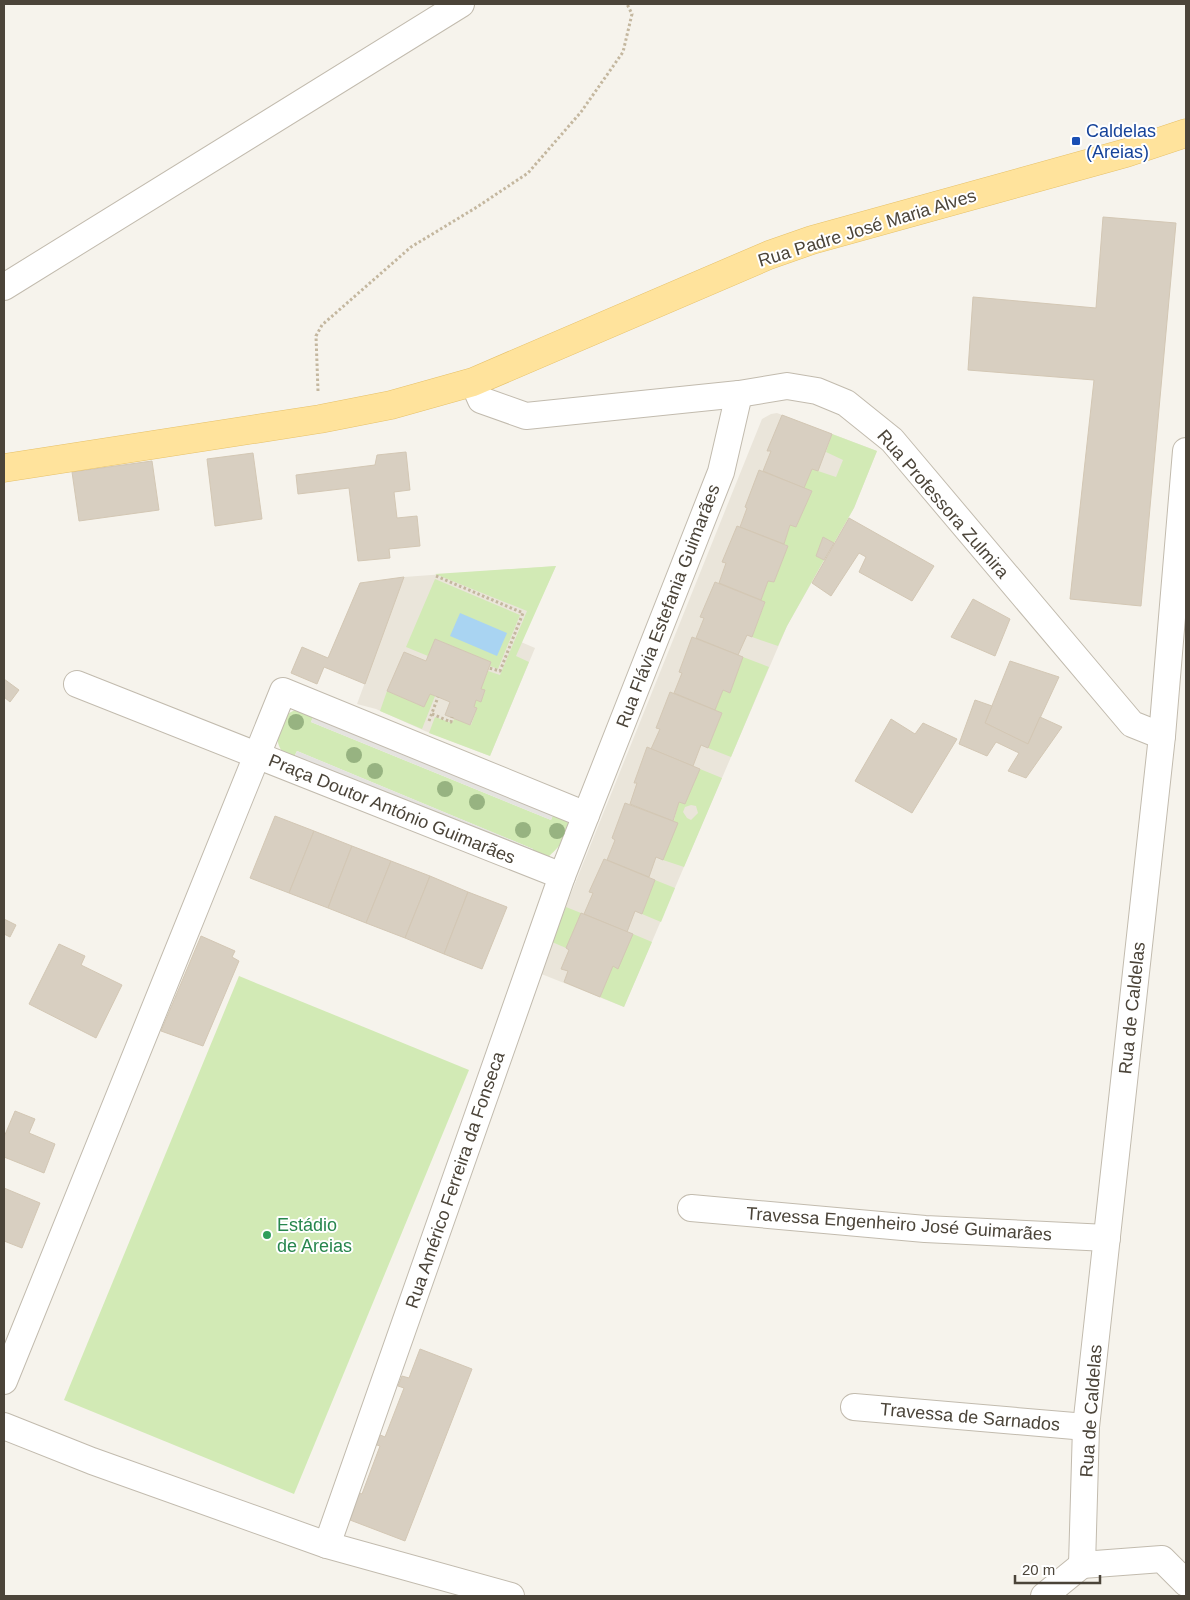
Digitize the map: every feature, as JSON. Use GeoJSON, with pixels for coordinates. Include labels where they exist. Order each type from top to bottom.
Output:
{"type":"FeatureCollection","features":[{"type":"Feature","properties":{"kind":"main road","name":"Rua Padre José Maria Alves"},"geometry":{"type":"LineString","coordinates":[[4,468],[320,419],[391,405],[473,382],[769,255],[812,240],[1126,153],[1186,133]]}},
{"type":"Feature","properties":{"kind":"street"},"geometry":{"type":"LineString","coordinates":[[4,287],[461,4]]}},
{"type":"Feature","properties":{"kind":"street","name":"Rua Professora Zulmira"},"geometry":{"type":"LineString","coordinates":[[473,382],[481,400],[526,416],[739,394],[787,386],[817,391],[846,403],[892,440],[1132,724],[1162,736]]}},
{"type":"Feature","properties":{"kind":"street","name":"Rua Flávia Estefania Guimarães"},"geometry":{"type":"LineString","coordinates":[[586,815],[721,472],[739,394]]}},
{"type":"Feature","properties":{"kind":"street","name":"Rua de Caldelas"},"geometry":{"type":"LineString","coordinates":[[1082,1565],[1086,1427],[1162,736],[1186,452]]}},
{"type":"Feature","properties":{"kind":"street"},"geometry":{"type":"LineString","coordinates":[[4,1381],[257,754],[77,684]]}},
{"type":"Feature","properties":{"kind":"street","name":"Praça Doutor António Guimarães"},"geometry":{"type":"LineString","coordinates":[[562,876],[257,754],[283,691],[586,815]]}},
{"type":"Feature","properties":{"kind":"street","name":"Rua Américo Ferreira da Fonseca"},"geometry":{"type":"LineString","coordinates":[[327,1545],[562,876],[586,815]]}},
{"type":"Feature","properties":{"kind":"street","name":"Travessa Engenheiro José Guimarães"},"geometry":{"type":"LineString","coordinates":[[691,1208],[925,1229],[1107,1238]]}},
{"type":"Feature","properties":{"kind":"street","name":"Travessa de Sarnados"},"geometry":{"type":"LineString","coordinates":[[854,1407],[1086,1427]]}},
{"type":"Feature","properties":{"kind":"street"},"geometry":{"type":"LineString","coordinates":[[4,1426],[92,1461],[327,1545],[511,1596]]}},
{"type":"Feature","properties":{"kind":"street"},"geometry":{"type":"LineString","coordinates":[[1044,1596],[1082,1565],[1162,1559],[1186,1583]]}},
{"type":"Feature","properties":{"kind":"path"},"geometry":{"type":"LineString","coordinates":[[320,419],[316,336],[322,325],[411,247],[477,207],[528,172],[580,112],[623,52],[632,14],[627,4]]}},
{"type":"Feature","properties":{"kind":"path"},"geometry":{"type":"LineString","coordinates":[[436,576],[523,613],[500,671],[490,668]]}},
{"type":"Feature","properties":{"kind":"path"},"geometry":{"type":"LineString","coordinates":[[428,722],[438,697]]}},
{"type":"Feature","properties":{"kind":"path"},"geometry":{"type":"LineString","coordinates":[[432,714],[450,722],[452,718]]}},
{"type":"Feature","properties":{"kind":"shaded area"},"geometry":{"type":"Polygon","coordinates":[[[777,413],[877,451],[854,508],[787,626],[624,1007],[539,973],[762,419],[777,413]]]}},
{"type":"Feature","properties":{"kind":"shaded area"},"geometry":{"type":"Polygon","coordinates":[[[556,566],[521,642],[535,648],[490,756],[425,731],[376,709],[357,704],[404,577],[556,566]]]}},
{"type":"Feature","properties":{"kind":"shaded area"},"geometry":{"type":"Polygon","coordinates":[[[315,712],[555,810],[551,820],[311,722],[315,712]]]}},
{"type":"Feature","properties":{"kind":"shaded area"},"geometry":{"type":"Polygon","coordinates":[[[297,751],[533,849],[530,857],[293,759],[297,751]]]}},
{"type":"Feature","properties":{"kind":"green space"},"geometry":{"type":"Polygon","coordinates":[[[832,434],[877,451],[854,508],[834,543],[823,538],[816,556],[824,560],[778,646],[752,637],[765,603],[761,600],[768,581],[774,582],[788,546],[784,544],[790,525],[796,527],[812,491],[804,488],[812,469],[836,477],[843,460],[826,452],[832,434]]]}},
{"type":"Feature","properties":{"kind":"green space"},"geometry":{"type":"Polygon","coordinates":[[[556,566],[516,656],[529,662],[490,756],[429,733],[435,717],[452,723],[454,719],[471,725],[477,708],[474,707],[476,700],[481,702],[485,691],[481,689],[488,671],[500,675],[527,611],[435,574],[556,566]]]}},
{"type":"Feature","properties":{"kind":"green space"},"geometry":{"type":"Polygon","coordinates":[[[435,579],[520,615],[498,669],[490,666],[491,662],[435,639],[428,656],[406,647],[435,579]]]}},
{"type":"Feature","properties":{"kind":"green space"},"geometry":{"type":"Polygon","coordinates":[[[743,657],[769,667],[731,757],[708,748],[722,713],[715,710],[723,690],[730,693],[743,657]]]}},
{"type":"Feature","properties":{"kind":"green space"},"geometry":{"type":"Polygon","coordinates":[[[387,691],[424,707],[430,694],[435,696],[422,729],[380,711],[387,691]]]}},
{"type":"Feature","properties":{"kind":"green space"},"geometry":{"type":"Polygon","coordinates":[[[302,708],[315,712],[311,722],[551,820],[555,810],[567,821],[568,831],[566,836],[547,858],[530,857],[533,849],[297,751],[293,759],[286,756],[278,744],[278,730],[285,717],[292,711],[302,708]]]}},
{"type":"Feature","properties":{"kind":"green space"},"geometry":{"type":"Polygon","coordinates":[[[700,769],[722,778],[684,867],[663,860],[679,802],[685,804],[700,769]],[[696,806],[685,807],[683,812],[687,818],[691,820],[698,813],[696,806]]]}},
{"type":"Feature","properties":{"kind":"green space"},"geometry":{"type":"Polygon","coordinates":[[[655,880],[675,888],[661,922],[642,914],[655,880]]]}},
{"type":"Feature","properties":{"kind":"green space"},"geometry":{"type":"Polygon","coordinates":[[[566,907],[581,913],[566,948],[552,942],[566,907]]]}},
{"type":"Feature","properties":{"kind":"green space"},"geometry":{"type":"Polygon","coordinates":[[[633,934],[652,942],[624,1007],[600,997],[613,966],[618,968],[633,934]]]}},
{"type":"Feature","properties":{"kind":"green space","name":"Estádio de Areias"},"geometry":{"type":"Polygon","coordinates":[[[239,976],[469,1070],[294,1494],[64,1400],[239,976]]]}},
{"type":"Feature","properties":{"kind":"water"},"geometry":{"type":"Polygon","coordinates":[[[460,613],[507,633],[497,656],[450,636],[460,613]]]}},
{"type":"Feature","properties":{"kind":"building"},"geometry":{"type":"Polygon","coordinates":[[[1103,217],[1176,223],[1141,606],[1070,599],[1094,380],[968,370],[973,297],[1096,308],[1103,217]]]}},
{"type":"Feature","properties":{"kind":"building"},"geometry":{"type":"Polygon","coordinates":[[[782,415],[832,434],[818,471],[812,469],[804,488],[763,471],[771,451],[767,451],[782,415]]]}},
{"type":"Feature","properties":{"kind":"building"},"geometry":{"type":"Polygon","coordinates":[[[406,452],[410,490],[394,492],[397,518],[417,516],[420,546],[389,549],[390,558],[358,561],[349,488],[298,494],[296,475],[375,465],[377,455],[406,452]]]}},
{"type":"Feature","properties":{"kind":"building"},"geometry":{"type":"Polygon","coordinates":[[[253,453],[262,519],[215,526],[207,459],[253,453]]]}},
{"type":"Feature","properties":{"kind":"building"},"geometry":{"type":"Polygon","coordinates":[[[152,461],[159,510],[79,521],[72,472],[152,461]]]}},
{"type":"Feature","properties":{"kind":"building"},"geometry":{"type":"Polygon","coordinates":[[[759,470],[812,491],[796,527],[790,525],[784,544],[740,527],[747,508],[745,507],[759,470]]]}},
{"type":"Feature","properties":{"kind":"building"},"geometry":{"type":"Polygon","coordinates":[[[849,518],[934,566],[912,601],[859,572],[866,557],[859,553],[831,596],[812,583],[849,518]]]}},
{"type":"Feature","properties":{"kind":"building"},"geometry":{"type":"Polygon","coordinates":[[[737,526],[788,546],[774,582],[768,581],[761,600],[719,583],[726,563],[722,562],[737,526]]]}},
{"type":"Feature","properties":{"kind":"building"},"geometry":{"type":"Polygon","coordinates":[[[823,537],[834,543],[824,560],[816,556],[823,537]]]}},
{"type":"Feature","properties":{"kind":"building"},"geometry":{"type":"Polygon","coordinates":[[[404,577],[365,684],[324,667],[317,684],[291,673],[302,647],[328,658],[360,583],[404,577]]]}},
{"type":"Feature","properties":{"kind":"building"},"geometry":{"type":"Polygon","coordinates":[[[715,582],[765,602],[752,637],[747,635],[738,655],[696,638],[704,618],[700,617],[715,582]]]}},
{"type":"Feature","properties":{"kind":"building"},"geometry":{"type":"Polygon","coordinates":[[[973,599],[1010,619],[995,656],[951,637],[973,599]]]}},
{"type":"Feature","properties":{"kind":"building"},"geometry":{"type":"Polygon","coordinates":[[[692,637],[743,657],[730,693],[723,690],[715,710],[674,693],[682,673],[679,672],[692,637]]]}},
{"type":"Feature","properties":{"kind":"building"},"geometry":{"type":"Polygon","coordinates":[[[435,639],[491,662],[481,689],[485,690],[481,702],[476,700],[474,707],[477,708],[470,725],[445,715],[450,702],[438,697],[430,694],[424,707],[387,691],[404,652],[426,661],[435,639]]]}},
{"type":"Feature","properties":{"kind":"building"},"geometry":{"type":"Polygon","coordinates":[[[1010,661],[1059,677],[1028,744],[985,723],[1010,661]]]}},
{"type":"Feature","properties":{"kind":"building"},"geometry":{"type":"Polygon","coordinates":[[[4,679],[19,690],[10,702],[4,697],[4,679]]]}},
{"type":"Feature","properties":{"kind":"building"},"geometry":{"type":"Polygon","coordinates":[[[670,692],[722,713],[708,748],[701,745],[693,766],[651,749],[660,729],[656,728],[670,692]]]}},
{"type":"Feature","properties":{"kind":"building"},"geometry":{"type":"Polygon","coordinates":[[[975,700],[992,706],[985,723],[1028,744],[1040,717],[1062,727],[1026,778],[1008,771],[1019,753],[996,742],[987,756],[959,744],[975,700]]]}},
{"type":"Feature","properties":{"kind":"building"},"geometry":{"type":"Polygon","coordinates":[[[891,719],[915,734],[923,723],[957,739],[912,813],[855,781],[891,719]]]}},
{"type":"Feature","properties":{"kind":"building"},"geometry":{"type":"Polygon","coordinates":[[[647,747],[700,769],[685,804],[679,802],[673,821],[630,804],[637,783],[634,783],[647,747]]]}},
{"type":"Feature","properties":{"kind":"building"},"geometry":{"type":"Polygon","coordinates":[[[625,803],[678,823],[663,860],[656,857],[649,877],[607,860],[615,840],[612,838],[625,803]]]}},
{"type":"Feature","properties":{"kind":"building"},"geometry":{"type":"Polygon","coordinates":[[[275,816],[314,831],[289,893],[250,878],[275,816]]]}},
{"type":"Feature","properties":{"kind":"building"},"geometry":{"type":"Polygon","coordinates":[[[314,831],[352,846],[328,908],[289,893],[314,831]]]}},
{"type":"Feature","properties":{"kind":"building"},"geometry":{"type":"Polygon","coordinates":[[[352,846],[391,861],[366,923],[328,908],[352,846]]]}},
{"type":"Feature","properties":{"kind":"building"},"geometry":{"type":"Polygon","coordinates":[[[604,859],[655,880],[642,914],[635,911],[627,932],[584,914],[593,893],[589,892],[604,859]]]}},
{"type":"Feature","properties":{"kind":"building"},"geometry":{"type":"Polygon","coordinates":[[[391,861],[430,876],[405,938],[366,923],[391,861]]]}},
{"type":"Feature","properties":{"kind":"building"},"geometry":{"type":"Polygon","coordinates":[[[430,876],[468,892],[444,954],[405,938],[430,876]]]}},
{"type":"Feature","properties":{"kind":"building"},"geometry":{"type":"Polygon","coordinates":[[[468,892],[507,907],[482,969],[444,954],[468,892]]]}},
{"type":"Feature","properties":{"kind":"building"},"geometry":{"type":"Polygon","coordinates":[[[581,913],[633,934],[618,969],[613,966],[600,997],[564,982],[568,971],[561,969],[569,950],[566,948],[581,913]]]}},
{"type":"Feature","properties":{"kind":"building"},"geometry":{"type":"Polygon","coordinates":[[[4,919],[16,925],[10,937],[4,934],[4,919]]]}},
{"type":"Feature","properties":{"kind":"building"},"geometry":{"type":"Polygon","coordinates":[[[201,936],[235,951],[232,957],[239,961],[203,1046],[161,1031],[201,936]]]}},
{"type":"Feature","properties":{"kind":"building"},"geometry":{"type":"Polygon","coordinates":[[[59,944],[85,956],[81,965],[122,985],[96,1038],[29,1004],[59,944]]]}},
{"type":"Feature","properties":{"kind":"building"},"geometry":{"type":"Polygon","coordinates":[[[15,1111],[35,1119],[29,1133],[55,1144],[44,1173],[4,1157],[4,1137],[15,1111]]]}},
{"type":"Feature","properties":{"kind":"building"},"geometry":{"type":"Polygon","coordinates":[[[4,1188],[40,1203],[22,1248],[4,1241],[4,1188]]]}},
{"type":"Feature","properties":{"kind":"building"},"geometry":{"type":"Polygon","coordinates":[[[420,1349],[472,1369],[405,1541],[350,1520],[355,1506],[350,1504],[355,1491],[362,1494],[380,1446],[374,1444],[378,1434],[385,1437],[404,1388],[398,1386],[402,1376],[409,1378],[420,1349]]]}},
{"type":"Feature","properties":{"kind":"place","name":"Caldelas (Areias)"},"geometry":{"type":"Point","coordinates":[1076,141]}},
{"type":"Feature","properties":{"kind":"place","name":"Estádio de Areias"},"geometry":{"type":"Point","coordinates":[267,1235]}}]}
